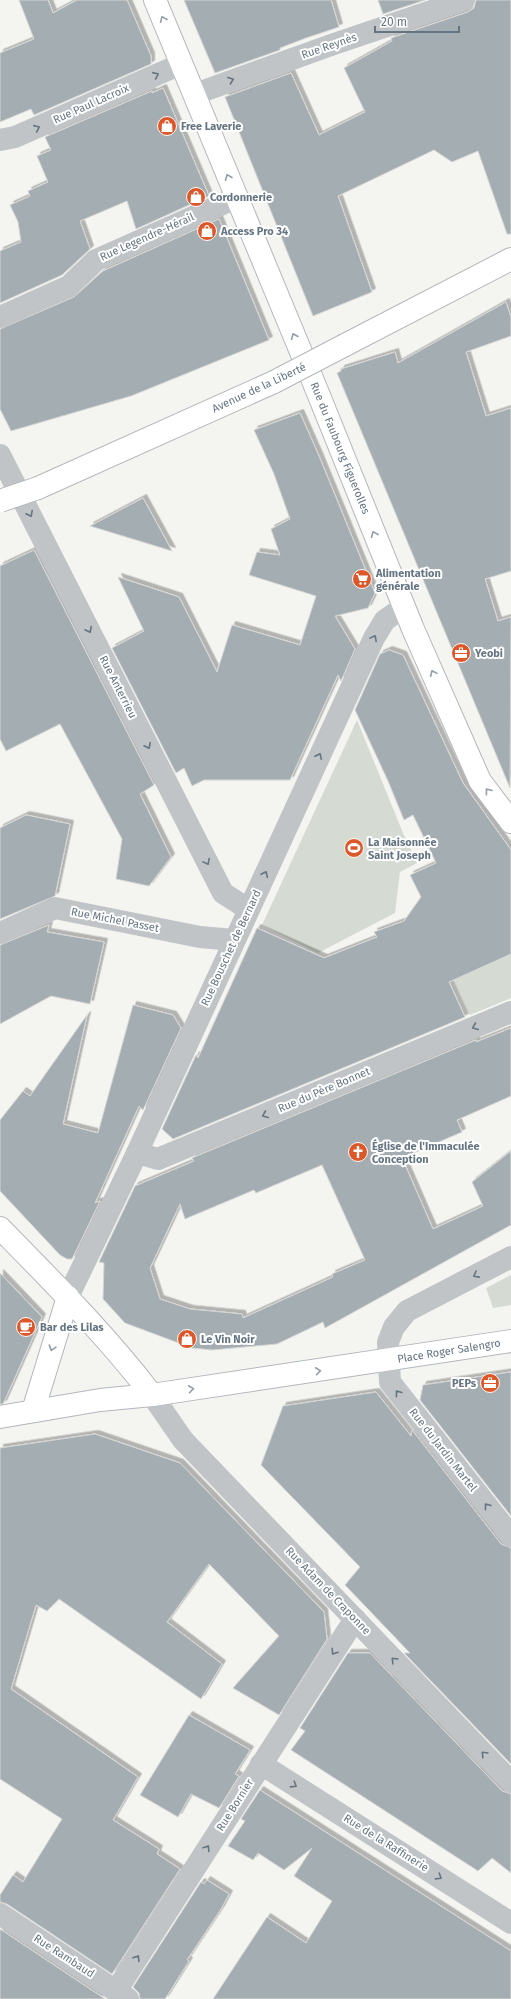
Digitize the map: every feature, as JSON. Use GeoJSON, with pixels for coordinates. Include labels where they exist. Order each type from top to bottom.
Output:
{"type":"FeatureCollection","features":[{"type":"Feature","properties":{"kind":"street","name":"Rue du Faubourg Figuerolles"},"geometry":{"type":"LineString","coordinates":[[155,0],[318,393],[404,607],[480,781],[511,822]]}},
{"type":"Feature","properties":{"kind":"street","name":"Rue Reynès"},"geometry":{"type":"LineString","coordinates":[[194,94],[464,0]]}},
{"type":"Feature","properties":{"kind":"street","name":"Rue Paul Lacroix"},"geometry":{"type":"LineString","coordinates":[[0,140],[16,137],[181,64]]}},
{"type":"Feature","properties":{"kind":"street","name":"Rue Legendre-Hérail"},"geometry":{"type":"LineString","coordinates":[[0,317],[69,286],[96,260],[236,198]]}},
{"type":"Feature","properties":{"kind":"street","name":"Avenue de la Liberté"},"geometry":{"type":"LineString","coordinates":[[0,501],[38,488],[274,382],[511,259]]}},
{"type":"Feature","properties":{"kind":"street","name":"Rue Anterrieu"},"geometry":{"type":"LineString","coordinates":[[0,455],[223,893],[248,909]]}},
{"type":"Feature","properties":{"kind":"street","name":"Rue Bouschet de Bernard"},"geometry":{"type":"LineString","coordinates":[[68,1297],[137,1153],[374,638],[385,620],[404,607]]}},
{"type":"Feature","properties":{"kind":"street","name":"Rue Michel Passet"},"geometry":{"type":"LineString","coordinates":[[0,933],[55,908],[200,937],[234,940]]}},
{"type":"Feature","properties":{"kind":"street","name":"Rue du Père Bonnet"},"geometry":{"type":"LineString","coordinates":[[137,1153],[158,1159],[511,1012]]}},
{"type":"Feature","properties":{"kind":"street"},"geometry":{"type":"LineString","coordinates":[[0,1228],[68,1297],[127,1363],[152,1395]]}},
{"type":"Feature","properties":{"kind":"street","name":"Place Roger Salengro"},"geometry":{"type":"LineString","coordinates":[[388,1360],[388,1342],[394,1327],[407,1311],[511,1257]]}},
{"type":"Feature","properties":{"kind":"street"},"geometry":{"type":"LineString","coordinates":[[33,1411],[68,1297]]}},
{"type":"Feature","properties":{"kind":"street","name":"Place Roger Salengro"},"geometry":{"type":"LineString","coordinates":[[0,1417],[100,1400],[152,1395],[511,1341]]}},
{"type":"Feature","properties":{"kind":"street","name":"Rue du Jardin Martel"},"geometry":{"type":"LineString","coordinates":[[388,1360],[390,1382],[511,1536]]}},
{"type":"Feature","properties":{"kind":"street","name":"Rue Adam de Craponne"},"geometry":{"type":"LineString","coordinates":[[152,1395],[183,1440],[511,1782]]}},
{"type":"Feature","properties":{"kind":"street","name":"Rue Bornier"},"geometry":{"type":"LineString","coordinates":[[122,1995],[261,1764],[355,1619]]}},
{"type":"Feature","properties":{"kind":"street","name":"Rue de la Raffinerie"},"geometry":{"type":"LineString","coordinates":[[261,1764],[511,1923]]}},
{"type":"Feature","properties":{"kind":"street","name":"Rue Rambaud"},"geometry":{"type":"LineString","coordinates":[[0,1914],[122,1995]]}},
{"type":"Feature","properties":{"kind":"shaded area","name":"La Maisonnée Saint Joseph"},"geometry":{"type":"Polygon","coordinates":[[[357,720],[403,833],[417,863],[400,872],[395,913],[318,953],[262,925],[357,720]]]}},
{"type":"Feature","properties":{"kind":"shaded area"},"geometry":{"type":"Polygon","coordinates":[[[511,954],[511,998],[470,1015],[454,980],[511,954]]]}},
{"type":"Feature","properties":{"kind":"shaded area"},"geometry":{"type":"Polygon","coordinates":[[[511,1275],[511,1305],[493,1308],[486,1288],[511,1275]]]}},
{"type":"Feature","properties":{"kind":"building"},"geometry":{"type":"Polygon","coordinates":[[[19,0],[48,0],[53,13],[77,0],[127,0],[151,56],[151,64],[34,115],[31,109],[0,122],[0,53],[34,39],[19,0]]]}},
{"type":"Feature","properties":{"kind":"building"},"geometry":{"type":"Polygon","coordinates":[[[184,0],[331,0],[339,27],[215,73],[184,0]]]}},
{"type":"Feature","properties":{"kind":"building"},"geometry":{"type":"Polygon","coordinates":[[[378,0],[425,0],[383,14],[378,0]]]}},
{"type":"Feature","properties":{"kind":"building"},"geometry":{"type":"Polygon","coordinates":[[[476,0],[511,0],[511,234],[507,234],[478,151],[452,162],[434,150],[338,196],[372,292],[313,316],[225,97],[291,73],[319,135],[365,112],[344,68],[392,41],[391,38],[468,12],[474,8],[476,0]]]}},
{"type":"Feature","properties":{"kind":"building"},"geometry":{"type":"Polygon","coordinates":[[[163,88],[209,196],[136,229],[127,201],[80,221],[90,249],[62,275],[0,303],[0,251],[21,242],[18,222],[10,205],[30,196],[28,191],[48,182],[37,156],[51,150],[45,137],[152,91],[152,93],[163,88]]]}},
{"type":"Feature","properties":{"kind":"building"},"geometry":{"type":"Polygon","coordinates":[[[219,219],[269,340],[131,396],[11,431],[0,409],[0,329],[74,297],[103,271],[219,219]]]}},
{"type":"Feature","properties":{"kind":"building"},"geometry":{"type":"Polygon","coordinates":[[[506,302],[511,317],[511,336],[466,352],[486,416],[511,408],[511,571],[485,579],[498,621],[511,617],[510,788],[337,373],[341,371],[341,369],[395,352],[398,363],[506,302]]]}},
{"type":"Feature","properties":{"kind":"building"},"geometry":{"type":"Polygon","coordinates":[[[300,413],[375,593],[368,608],[335,616],[355,649],[341,681],[338,675],[290,780],[204,780],[192,786],[184,768],[176,773],[112,648],[144,631],[118,577],[179,597],[217,672],[232,625],[300,645],[316,596],[249,575],[257,552],[280,555],[271,529],[290,519],[274,474],[254,430],[300,413]]]}},
{"type":"Feature","properties":{"kind":"building"},"geometry":{"type":"Polygon","coordinates":[[[143,498],[172,551],[90,526],[143,498]]]}},
{"type":"Feature","properties":{"kind":"building"},"geometry":{"type":"Polygon","coordinates":[[[34,550],[154,785],[140,794],[171,857],[149,886],[116,879],[122,839],[60,724],[6,751],[0,739],[0,566],[34,550]]]}},
{"type":"Feature","properties":{"kind":"building"},"geometry":{"type":"Polygon","coordinates":[[[389,650],[403,655],[463,783],[511,850],[511,954],[449,982],[465,1017],[173,1139],[162,1129],[196,1055],[198,1058],[257,928],[324,958],[377,937],[374,932],[404,921],[421,897],[410,875],[436,863],[413,815],[404,820],[388,781],[355,710],[380,654],[389,650]]]}},
{"type":"Feature","properties":{"kind":"building"},"geometry":{"type":"Polygon","coordinates":[[[26,815],[70,824],[55,896],[0,919],[0,828],[26,815]]]}},
{"type":"Feature","properties":{"kind":"building"},"geometry":{"type":"Polygon","coordinates":[[[49,925],[47,932],[104,942],[90,1004],[51,996],[0,1024],[0,945],[49,925]]]}},
{"type":"Feature","properties":{"kind":"building"},"geometry":{"type":"Polygon","coordinates":[[[133,1005],[173,1015],[181,1028],[143,1110],[139,1106],[95,1203],[100,1201],[72,1259],[67,1259],[60,1255],[0,1191],[0,1120],[23,1091],[30,1096],[87,1015],[63,1124],[98,1133],[133,1005]]]}},
{"type":"Feature","properties":{"kind":"building"},"geometry":{"type":"Polygon","coordinates":[[[511,1028],[511,1096],[457,1120],[462,1132],[402,1158],[433,1229],[483,1206],[472,1182],[511,1151],[511,1225],[325,1328],[323,1322],[277,1344],[212,1350],[192,1348],[125,1323],[103,1299],[104,1263],[99,1262],[135,1186],[194,1161],[192,1158],[476,1040],[476,1042],[511,1028]],[[322,1165],[256,1193],[254,1190],[185,1219],[180,1204],[150,1268],[160,1299],[190,1309],[242,1314],[243,1318],[333,1277],[332,1274],[365,1260],[322,1165]]]}},
{"type":"Feature","properties":{"kind":"building"},"geometry":{"type":"Polygon","coordinates":[[[0,1273],[42,1317],[3,1404],[0,1404],[0,1273]]]}},
{"type":"Feature","properties":{"kind":"building"},"geometry":{"type":"Polygon","coordinates":[[[511,1372],[511,1516],[420,1400],[423,1385],[511,1372]]]}},
{"type":"Feature","properties":{"kind":"building"},"geometry":{"type":"Polygon","coordinates":[[[376,1392],[411,1436],[412,1430],[501,1544],[511,1548],[511,1764],[404,1653],[410,1653],[345,1585],[360,1567],[261,1465],[283,1406],[376,1392]]]}},
{"type":"Feature","properties":{"kind":"building"},"geometry":{"type":"Polygon","coordinates":[[[95,1434],[180,1463],[324,1612],[327,1639],[279,1715],[233,1688],[279,1636],[209,1564],[167,1622],[222,1664],[201,1699],[59,1599],[47,1611],[36,1605],[11,1689],[138,1777],[113,1820],[159,1849],[157,1854],[180,1869],[112,1974],[7,1904],[0,1902],[0,1895],[13,1875],[23,1882],[62,1819],[0,1779],[0,1448],[95,1434]]]}},
{"type":"Feature","properties":{"kind":"building"},"geometry":{"type":"Polygon","coordinates":[[[348,1653],[370,1653],[502,1791],[511,1794],[511,1873],[492,1858],[478,1871],[291,1750],[305,1731],[300,1728],[348,1653]]]}},
{"type":"Feature","properties":{"kind":"building"},"geometry":{"type":"Polygon","coordinates":[[[189,1715],[250,1750],[235,1774],[239,1776],[219,1808],[191,1794],[178,1817],[140,1795],[189,1715]]]}},
{"type":"Feature","properties":{"kind":"building"},"geometry":{"type":"Polygon","coordinates":[[[260,1790],[511,1951],[511,1999],[213,1999],[267,1917],[306,1943],[332,1901],[294,1876],[312,1848],[284,1870],[258,1853],[253,1860],[228,1846],[245,1821],[241,1819],[260,1790]]]}},
{"type":"Feature","properties":{"kind":"building"},"geometry":{"type":"Polygon","coordinates":[[[207,1880],[229,1894],[221,1909],[187,1960],[189,1961],[165,1999],[140,1999],[139,1993],[133,1987],[201,1882],[204,1884],[207,1880]]]}},
{"type":"Feature","properties":{"kind":"building"},"geometry":{"type":"Polygon","coordinates":[[[0,1929],[105,1999],[0,1999],[0,1929]]]}},
{"type":"Feature","properties":{"kind":"place","name":"Free Laverie"},"geometry":{"type":"Point","coordinates":[167,126]}},
{"type":"Feature","properties":{"kind":"place","name":"Cordonnerie"},"geometry":{"type":"Point","coordinates":[196,197]}},
{"type":"Feature","properties":{"kind":"place","name":"Access Pro 34"},"geometry":{"type":"Point","coordinates":[207,231]}},
{"type":"Feature","properties":{"kind":"place","name":"Alimentation générale"},"geometry":{"type":"Point","coordinates":[362,579]}},
{"type":"Feature","properties":{"kind":"place","name":"Yeobi"},"geometry":{"type":"Point","coordinates":[461,653]}},
{"type":"Feature","properties":{"kind":"place","name":"La Maisonnée Saint Joseph"},"geometry":{"type":"Point","coordinates":[354,848]}},
{"type":"Feature","properties":{"kind":"place","name":"Église de l'Immaculée Conception"},"geometry":{"type":"Point","coordinates":[358,1152]}},
{"type":"Feature","properties":{"kind":"place","name":"Bar des Lilas"},"geometry":{"type":"Point","coordinates":[26,1327]}},
{"type":"Feature","properties":{"kind":"place","name":"Le Vin Noir"},"geometry":{"type":"Point","coordinates":[187,1339]}},
{"type":"Feature","properties":{"kind":"place","name":"PEPs"},"geometry":{"type":"Point","coordinates":[490,1383]}}]}
